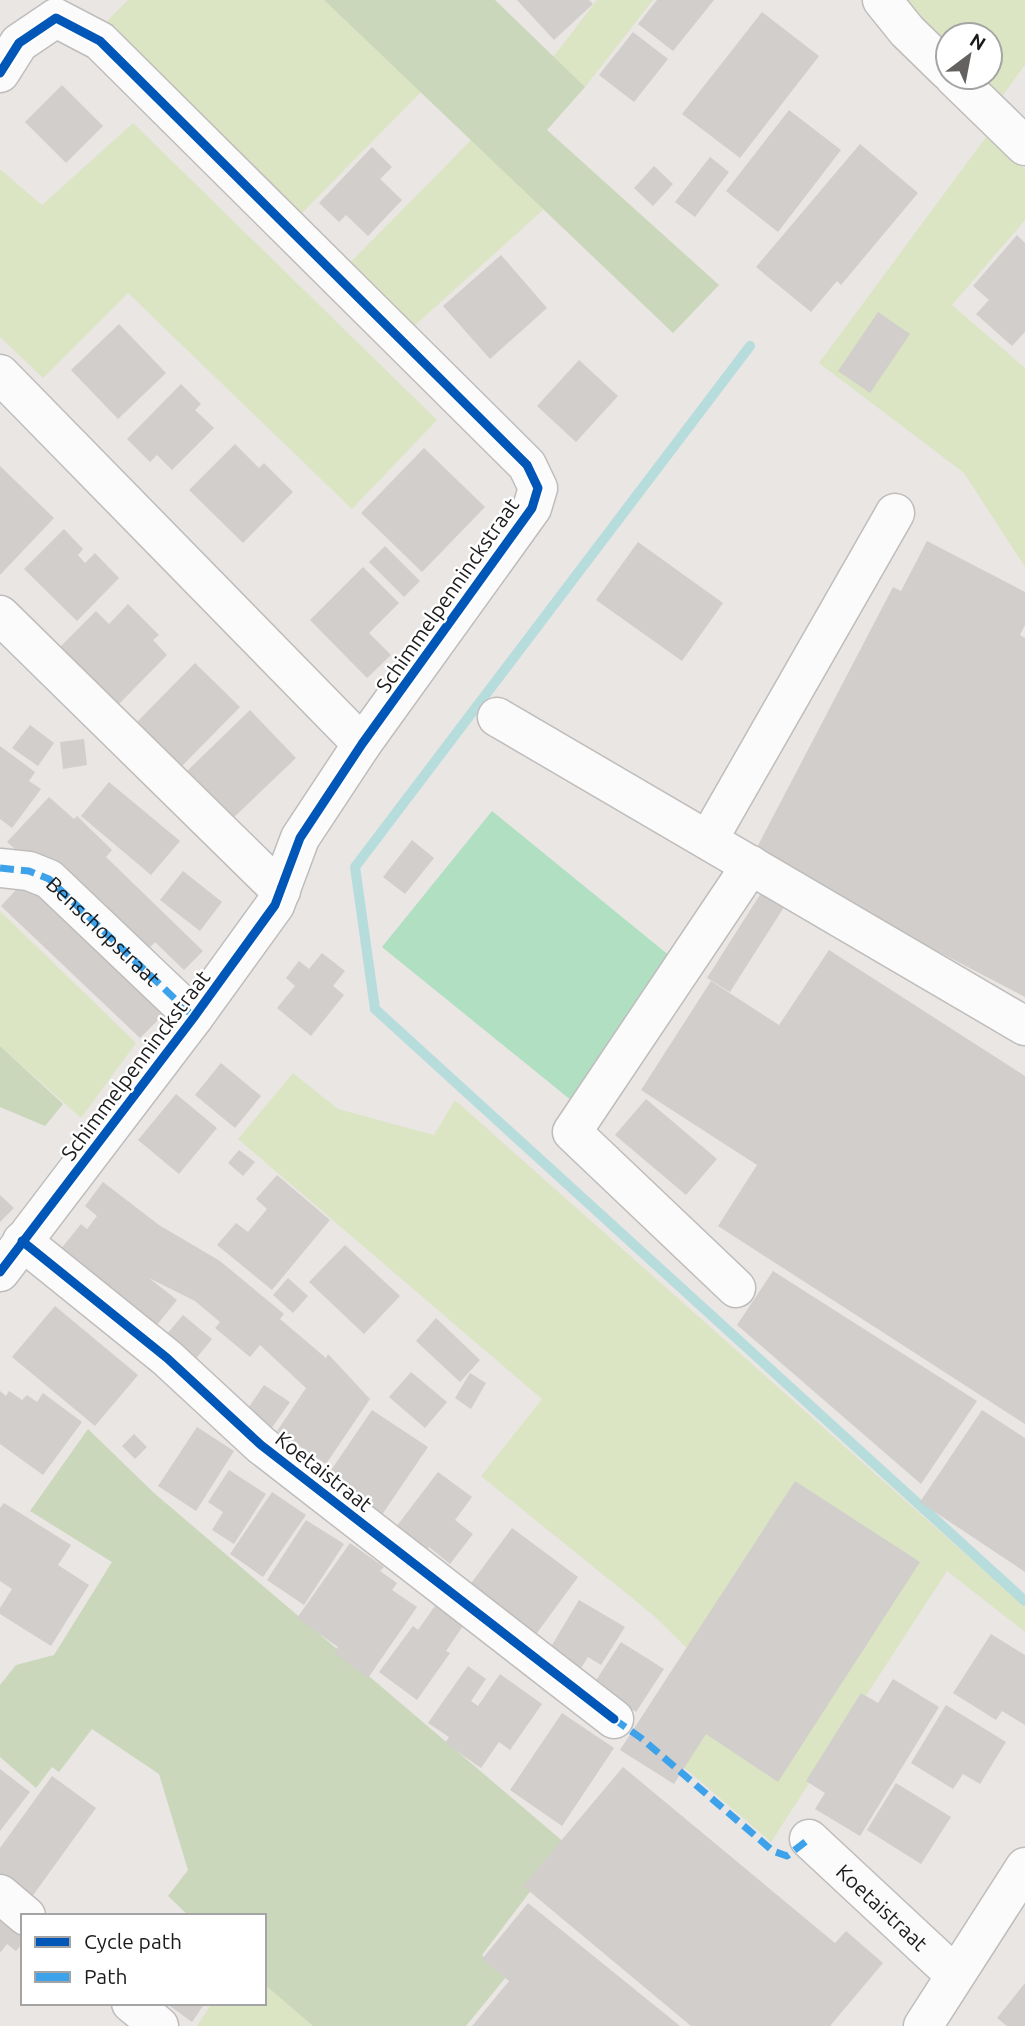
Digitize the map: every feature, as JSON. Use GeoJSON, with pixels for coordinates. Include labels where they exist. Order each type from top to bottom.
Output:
{"type":"FeatureCollection","features":[{"type":"Feature","properties":{"kind":"street"},"geometry":{"type":"LineString","coordinates":[[882,0],[907,31],[934,57]]}},
{"type":"Feature","properties":{"kind":"street","name":"Schimmelpenninckstraat"},"geometry":{"type":"LineString","coordinates":[[0,73],[19,43],[55,18],[100,41],[527,465],[538,488],[532,508],[362,744],[300,838],[275,905],[194,1017],[0,1272]]}},
{"type":"Feature","properties":{"kind":"street"},"geometry":{"type":"LineString","coordinates":[[968,91],[1025,146]]}},
{"type":"Feature","properties":{"kind":"street"},"geometry":{"type":"LineString","coordinates":[[0,374],[362,744]]}},
{"type":"Feature","properties":{"kind":"street"},"geometry":{"type":"LineString","coordinates":[[708,840],[895,513]]}},
{"type":"Feature","properties":{"kind":"street"},"geometry":{"type":"LineString","coordinates":[[0,614],[281,891]]}},
{"type":"Feature","properties":{"kind":"street"},"geometry":{"type":"LineString","coordinates":[[497,717],[1025,1026]]}},
{"type":"Feature","properties":{"kind":"street"},"geometry":{"type":"LineString","coordinates":[[736,1288],[572,1132],[751,865]]}},
{"type":"Feature","properties":{"kind":"street","name":"Benschopstraat"},"geometry":{"type":"LineString","coordinates":[[0,868],[29,871],[48,879],[194,1017]]}},
{"type":"Feature","properties":{"kind":"street","name":"Koetaistraat"},"geometry":{"type":"LineString","coordinates":[[22,1241],[167,1358],[261,1445],[614,1718]]}},
{"type":"Feature","properties":{"kind":"street","name":"Koetaistraat"},"geometry":{"type":"LineString","coordinates":[[809,1839],[956,1975]]}},
{"type":"Feature","properties":{"kind":"street"},"geometry":{"type":"LineString","coordinates":[[923,2026],[1025,1867]]}},
{"type":"Feature","properties":{"kind":"street"},"geometry":{"type":"LineString","coordinates":[[0,1894],[24,1914]]}},
{"type":"Feature","properties":{"kind":"street"},"geometry":{"type":"LineString","coordinates":[[133,2005],[159,2026]]}},
{"type":"Feature","properties":{"kind":"green space"},"geometry":{"type":"Polygon","coordinates":[[[128,0],[324,0],[421,92],[297,218],[102,26],[128,0]]]}},
{"type":"Feature","properties":{"kind":"green space"},"geometry":{"type":"Polygon","coordinates":[[[324,0],[495,0],[585,87],[547,130],[719,285],[673,333],[324,0]]]}},
{"type":"Feature","properties":{"kind":"green space"},"geometry":{"type":"Polygon","coordinates":[[[597,0],[653,0],[585,87],[553,57],[597,0]]]}},
{"type":"Feature","properties":{"kind":"green space"},"geometry":{"type":"Polygon","coordinates":[[[901,0],[1025,0],[1025,65],[998,102],[987,91],[1004,91],[1004,21],[934,21],[934,38],[901,0]]]}},
{"type":"Feature","properties":{"kind":"green space"},"geometry":{"type":"Polygon","coordinates":[[[133,123],[437,420],[352,509],[128,293],[43,378],[0,337],[0,169],[42,205],[133,123]]]}},
{"type":"Feature","properties":{"kind":"green space"},"geometry":{"type":"Polygon","coordinates":[[[989,133],[1025,169],[1025,220],[952,305],[1025,368],[1025,567],[964,473],[819,363],[989,133]]]}},
{"type":"Feature","properties":{"kind":"green space"},"geometry":{"type":"Polygon","coordinates":[[[471,140],[544,209],[413,327],[348,265],[471,140]]]}},
{"type":"Feature","properties":{"kind":"green space"},"geometry":{"type":"Polygon","coordinates":[[[492,811],[687,970],[577,1105],[382,947],[492,811]]]}},
{"type":"Feature","properties":{"kind":"green space"},"geometry":{"type":"Polygon","coordinates":[[[0,911],[136,1043],[81,1118],[0,1046],[0,911]]]}},
{"type":"Feature","properties":{"kind":"green space"},"geometry":{"type":"Polygon","coordinates":[[[0,1046],[63,1104],[45,1126],[0,1107],[0,1046]]]}},
{"type":"Feature","properties":{"kind":"green space"},"geometry":{"type":"Polygon","coordinates":[[[293,1073],[338,1109],[434,1135],[455,1100],[1025,1607],[1025,1632],[947,1571],[771,1842],[645,1734],[696,1657],[653,1615],[481,1476],[542,1399],[238,1139],[293,1073]]]}},
{"type":"Feature","properties":{"kind":"green space"},"geometry":{"type":"Polygon","coordinates":[[[88,1429],[154,1493],[566,1844],[482,1955],[506,1977],[466,2026],[313,2026],[266,1986],[266,1914],[187,1914],[168,1896],[188,1870],[159,1774],[92,1729],[59,1772],[52,1767],[36,1788],[0,1757],[0,1685],[16,1665],[54,1655],[112,1562],[30,1511],[88,1429]]]}},
{"type":"Feature","properties":{"kind":"green space"},"geometry":{"type":"Polygon","coordinates":[[[266,1986],[313,2026],[197,2026],[211,2005],[266,2005],[266,1986]]]}},
{"type":"Feature","properties":{"kind":"building"},"geometry":{"type":"Polygon","coordinates":[[[517,0],[589,0],[593,4],[554,40],[517,0]]]}},
{"type":"Feature","properties":{"kind":"building"},"geometry":{"type":"Polygon","coordinates":[[[657,0],[714,0],[673,51],[638,24],[657,0]]]}},
{"type":"Feature","properties":{"kind":"building"},"geometry":{"type":"Polygon","coordinates":[[[762,12],[819,56],[740,158],[682,114],[762,12]]]}},
{"type":"Feature","properties":{"kind":"building"},"geometry":{"type":"Polygon","coordinates":[[[633,32],[668,59],[634,102],[599,75],[633,32]]]}},
{"type":"Feature","properties":{"kind":"building"},"geometry":{"type":"Polygon","coordinates":[[[62,85],[103,126],[66,163],[25,122],[62,85]]]}},
{"type":"Feature","properties":{"kind":"building"},"geometry":{"type":"Polygon","coordinates":[[[789,110],[841,150],[778,232],[726,191],[789,110]]]}},
{"type":"Feature","properties":{"kind":"building"},"geometry":{"type":"Polygon","coordinates":[[[860,144],[918,193],[841,285],[837,281],[811,312],[756,267],[860,144]]]}},
{"type":"Feature","properties":{"kind":"building"},"geometry":{"type":"Polygon","coordinates":[[[372,147],[392,167],[380,179],[402,200],[368,236],[346,215],[339,222],[319,203],[372,147]]]}},
{"type":"Feature","properties":{"kind":"building"},"geometry":{"type":"Polygon","coordinates":[[[710,157],[729,172],[695,217],[675,202],[710,157]]]}},
{"type":"Feature","properties":{"kind":"building"},"geometry":{"type":"Polygon","coordinates":[[[654,166],[673,184],[653,206],[634,188],[654,166]]]}},
{"type":"Feature","properties":{"kind":"building"},"geometry":{"type":"Polygon","coordinates":[[[1017,235],[1025,243],[1025,332],[1012,346],[976,314],[989,300],[973,286],[1017,235]]]}},
{"type":"Feature","properties":{"kind":"building"},"geometry":{"type":"Polygon","coordinates":[[[501,255],[547,308],[490,359],[443,306],[501,255]]]}},
{"type":"Feature","properties":{"kind":"building"},"geometry":{"type":"Polygon","coordinates":[[[878,312],[910,334],[870,393],[838,371],[878,312]]]}},
{"type":"Feature","properties":{"kind":"building"},"geometry":{"type":"Polygon","coordinates":[[[119,324],[166,373],[118,419],[71,370],[119,324]]]}},
{"type":"Feature","properties":{"kind":"building"},"geometry":{"type":"Polygon","coordinates":[[[579,360],[618,396],[576,442],[537,406],[579,360]]]}},
{"type":"Feature","properties":{"kind":"building"},"geometry":{"type":"Polygon","coordinates":[[[181,384],[201,404],[195,410],[214,428],[172,470],[157,455],[150,462],[127,439],[181,384]]]}},
{"type":"Feature","properties":{"kind":"building"},"geometry":{"type":"Polygon","coordinates":[[[235,444],[259,468],[264,463],[293,492],[243,543],[189,490],[235,444]]]}},
{"type":"Feature","properties":{"kind":"building"},"geometry":{"type":"Polygon","coordinates":[[[424,448],[485,507],[422,572],[361,513],[424,448]]]}},
{"type":"Feature","properties":{"kind":"building"},"geometry":{"type":"Polygon","coordinates":[[[0,466],[54,518],[0,575],[0,466]]]}},
{"type":"Feature","properties":{"kind":"building"},"geometry":{"type":"Polygon","coordinates":[[[64,529],[83,549],[78,555],[85,563],[95,553],[119,578],[77,621],[24,569],[64,529]]]}},
{"type":"Feature","properties":{"kind":"building"},"geometry":{"type":"Polygon","coordinates":[[[927,541],[1025,592],[1025,625],[1020,635],[1025,638],[1025,997],[753,855],[893,587],[901,591],[927,541]]]}},
{"type":"Feature","properties":{"kind":"building"},"geometry":{"type":"Polygon","coordinates":[[[638,542],[723,603],[682,661],[596,600],[638,542]]]}},
{"type":"Feature","properties":{"kind":"building"},"geometry":{"type":"Polygon","coordinates":[[[385,546],[420,581],[404,597],[369,562],[385,546]]]}},
{"type":"Feature","properties":{"kind":"building"},"geometry":{"type":"Polygon","coordinates":[[[363,567],[399,603],[369,633],[391,655],[367,678],[310,620],[363,567]]]}},
{"type":"Feature","properties":{"kind":"building"},"geometry":{"type":"Polygon","coordinates":[[[128,604],[159,635],[153,640],[167,655],[118,705],[59,648],[96,611],[109,624],[128,604]]]}},
{"type":"Feature","properties":{"kind":"building"},"geometry":{"type":"Polygon","coordinates":[[[195,663],[240,707],[182,766],[137,722],[195,663]]]}},
{"type":"Feature","properties":{"kind":"building"},"geometry":{"type":"Polygon","coordinates":[[[250,710],[296,758],[230,821],[184,774],[250,710]]]}},
{"type":"Feature","properties":{"kind":"building"},"geometry":{"type":"Polygon","coordinates":[[[30,725],[54,743],[38,766],[12,748],[30,725]]]}},
{"type":"Feature","properties":{"kind":"building"},"geometry":{"type":"Polygon","coordinates":[[[84,739],[87,765],[63,769],[60,742],[84,739]]]}},
{"type":"Feature","properties":{"kind":"building"},"geometry":{"type":"Polygon","coordinates":[[[0,746],[35,772],[29,781],[41,789],[12,828],[0,819],[0,746]]]}},
{"type":"Feature","properties":{"kind":"building"},"geometry":{"type":"Polygon","coordinates":[[[109,782],[180,841],[151,875],[81,816],[109,782]]]}},
{"type":"Feature","properties":{"kind":"building"},"geometry":{"type":"Polygon","coordinates":[[[49,797],[74,819],[77,816],[112,850],[106,857],[203,951],[184,970],[155,942],[142,956],[39,854],[30,862],[7,842],[49,797]]]}},
{"type":"Feature","properties":{"kind":"building"},"geometry":{"type":"Polygon","coordinates":[[[412,840],[434,858],[405,894],[383,877],[412,840]]]}},
{"type":"Feature","properties":{"kind":"building"},"geometry":{"type":"Polygon","coordinates":[[[183,871],[222,902],[200,931],[160,900],[183,871]]]}},
{"type":"Feature","properties":{"kind":"building"},"geometry":{"type":"Polygon","coordinates":[[[28,877],[168,1010],[140,1038],[1,906],[28,877]]]}},
{"type":"Feature","properties":{"kind":"building"},"geometry":{"type":"Polygon","coordinates":[[[763,890],[786,904],[730,992],[707,978],[763,890]]]}},
{"type":"Feature","properties":{"kind":"building"},"geometry":{"type":"Polygon","coordinates":[[[829,950],[1025,1076],[1025,1424],[718,1226],[757,1165],[641,1090],[711,981],[779,1025],[829,950]]]}},
{"type":"Feature","properties":{"kind":"building"},"geometry":{"type":"Polygon","coordinates":[[[322,953],[345,971],[333,986],[344,995],[311,1036],[277,1008],[295,986],[286,978],[299,961],[309,969],[322,953]]]}},
{"type":"Feature","properties":{"kind":"building"},"geometry":{"type":"Polygon","coordinates":[[[221,1063],[261,1096],[235,1128],[195,1095],[221,1063]]]}},
{"type":"Feature","properties":{"kind":"building"},"geometry":{"type":"Polygon","coordinates":[[[176,1094],[217,1128],[179,1174],[138,1140],[176,1094]]]}},
{"type":"Feature","properties":{"kind":"building"},"geometry":{"type":"Polygon","coordinates":[[[646,1099],[717,1159],[686,1195],[615,1135],[646,1099]]]}},
{"type":"Feature","properties":{"kind":"building"},"geometry":{"type":"Polygon","coordinates":[[[239,1150],[255,1162],[243,1176],[228,1163],[239,1150]]]}},
{"type":"Feature","properties":{"kind":"building"},"geometry":{"type":"Polygon","coordinates":[[[277,1175],[330,1220],[272,1290],[217,1245],[236,1223],[248,1232],[267,1209],[256,1199],[277,1175]]]}},
{"type":"Feature","properties":{"kind":"building"},"geometry":{"type":"Polygon","coordinates":[[[103,1182],[159,1225],[220,1261],[284,1314],[280,1319],[326,1358],[328,1354],[370,1399],[326,1464],[277,1431],[306,1388],[260,1345],[250,1357],[215,1328],[220,1322],[195,1301],[149,1278],[177,1300],[152,1331],[56,1255],[81,1224],[87,1229],[97,1216],[85,1206],[103,1182]]]}},
{"type":"Feature","properties":{"kind":"building"},"geometry":{"type":"Polygon","coordinates":[[[0,1195],[14,1208],[0,1222],[0,1195]]]}},
{"type":"Feature","properties":{"kind":"building"},"geometry":{"type":"Polygon","coordinates":[[[345,1245],[400,1296],[364,1334],[309,1282],[345,1245]]]}},
{"type":"Feature","properties":{"kind":"building"},"geometry":{"type":"Polygon","coordinates":[[[773,1271],[977,1401],[921,1484],[737,1325],[773,1271]]]}},
{"type":"Feature","properties":{"kind":"building"},"geometry":{"type":"Polygon","coordinates":[[[288,1278],[308,1296],[293,1313],[273,1295],[288,1278]]]}},
{"type":"Feature","properties":{"kind":"building"},"geometry":{"type":"Polygon","coordinates":[[[55,1306],[138,1375],[95,1426],[12,1357],[55,1306]]]}},
{"type":"Feature","properties":{"kind":"building"},"geometry":{"type":"Polygon","coordinates":[[[183,1315],[212,1339],[190,1366],[160,1342],[183,1315]]]}},
{"type":"Feature","properties":{"kind":"building"},"geometry":{"type":"Polygon","coordinates":[[[436,1318],[480,1360],[460,1382],[416,1341],[436,1318]]]}},
{"type":"Feature","properties":{"kind":"building"},"geometry":{"type":"Polygon","coordinates":[[[411,1372],[447,1402],[425,1428],[389,1397],[411,1372]]]}},
{"type":"Feature","properties":{"kind":"building"},"geometry":{"type":"Polygon","coordinates":[[[470,1373],[486,1383],[471,1409],[455,1398],[470,1373]]]}},
{"type":"Feature","properties":{"kind":"building"},"geometry":{"type":"Polygon","coordinates":[[[264,1385],[290,1402],[269,1432],[244,1414],[264,1385]]]}},
{"type":"Feature","properties":{"kind":"building"},"geometry":{"type":"Polygon","coordinates":[[[0,1391],[6,1396],[9,1391],[22,1400],[27,1395],[37,1402],[43,1393],[82,1422],[43,1475],[0,1444],[0,1391]]]}},
{"type":"Feature","properties":{"kind":"building"},"geometry":{"type":"Polygon","coordinates":[[[372,1410],[428,1447],[377,1522],[321,1485],[372,1410]]]}},
{"type":"Feature","properties":{"kind":"building"},"geometry":{"type":"Polygon","coordinates":[[[982,1410],[1025,1438],[1025,1572],[920,1502],[982,1410]]]}},
{"type":"Feature","properties":{"kind":"building"},"geometry":{"type":"Polygon","coordinates":[[[197,1427],[234,1451],[196,1511],[158,1486],[197,1427]]]}},
{"type":"Feature","properties":{"kind":"building"},"geometry":{"type":"Polygon","coordinates":[[[134,1434],[147,1447],[135,1459],[122,1446],[134,1434]]]}},
{"type":"Feature","properties":{"kind":"building"},"geometry":{"type":"Polygon","coordinates":[[[229,1470],[266,1494],[234,1544],[212,1530],[223,1512],[208,1502],[229,1470]]]}},
{"type":"Feature","properties":{"kind":"building"},"geometry":{"type":"Polygon","coordinates":[[[438,1472],[472,1497],[455,1520],[473,1534],[450,1564],[429,1547],[420,1558],[390,1535],[438,1472]]]}},
{"type":"Feature","properties":{"kind":"building"},"geometry":{"type":"Polygon","coordinates":[[[795,1481],[920,1562],[778,1782],[706,1734],[674,1784],[620,1750],[795,1481]]]}},
{"type":"Feature","properties":{"kind":"building"},"geometry":{"type":"Polygon","coordinates":[[[272,1492],[306,1515],[263,1577],[230,1554],[272,1492]]]}},
{"type":"Feature","properties":{"kind":"building"},"geometry":{"type":"Polygon","coordinates":[[[4,1503],[71,1545],[58,1565],[89,1585],[51,1646],[0,1614],[0,1608],[12,1589],[0,1581],[0,1508],[4,1503]]]}},
{"type":"Feature","properties":{"kind":"building"},"geometry":{"type":"Polygon","coordinates":[[[306,1520],[344,1544],[304,1605],[267,1580],[306,1520]]]}},
{"type":"Feature","properties":{"kind":"building"},"geometry":{"type":"Polygon","coordinates":[[[512,1528],[578,1577],[531,1641],[469,1586],[512,1528]]]}},
{"type":"Feature","properties":{"kind":"building"},"geometry":{"type":"Polygon","coordinates":[[[350,1543],[384,1567],[380,1571],[397,1583],[392,1590],[417,1607],[368,1678],[334,1653],[338,1647],[297,1618],[350,1543]]]}},
{"type":"Feature","properties":{"kind":"building"},"geometry":{"type":"Polygon","coordinates":[[[579,1600],[625,1627],[601,1665],[588,1657],[574,1679],[543,1660],[579,1600]]]}},
{"type":"Feature","properties":{"kind":"building"},"geometry":{"type":"Polygon","coordinates":[[[435,1606],[463,1626],[446,1651],[450,1653],[417,1700],[379,1672],[413,1626],[418,1630],[435,1606]]]}},
{"type":"Feature","properties":{"kind":"building"},"geometry":{"type":"Polygon","coordinates":[[[991,1634],[1025,1655],[1025,1725],[1002,1711],[996,1720],[953,1693],[991,1634]]]}},
{"type":"Feature","properties":{"kind":"building"},"geometry":{"type":"Polygon","coordinates":[[[621,1642],[664,1669],[636,1712],[593,1685],[621,1642]]]}},
{"type":"Feature","properties":{"kind":"building"},"geometry":{"type":"Polygon","coordinates":[[[468,1666],[486,1679],[471,1701],[478,1706],[500,1674],[542,1704],[510,1750],[499,1742],[481,1768],[445,1743],[449,1737],[428,1723],[468,1666]]]}},
{"type":"Feature","properties":{"kind":"building"},"geometry":{"type":"Polygon","coordinates":[[[893,1679],[939,1707],[860,1836],[815,1809],[825,1793],[806,1781],[861,1693],[878,1703],[893,1679]]]}},
{"type":"Feature","properties":{"kind":"building"},"geometry":{"type":"Polygon","coordinates":[[[946,1705],[1006,1742],[980,1784],[963,1774],[953,1789],[911,1763],[946,1705]]]}},
{"type":"Feature","properties":{"kind":"building"},"geometry":{"type":"Polygon","coordinates":[[[562,1713],[614,1748],[562,1826],[510,1790],[562,1713]]]}},
{"type":"Feature","properties":{"kind":"building"},"geometry":{"type":"Polygon","coordinates":[[[623,1767],[835,1943],[846,1931],[883,1963],[830,2026],[691,2026],[523,1886],[623,1767]]]}},
{"type":"Feature","properties":{"kind":"building"},"geometry":{"type":"Polygon","coordinates":[[[0,1769],[30,1792],[0,1831],[0,1769]]]}},
{"type":"Feature","properties":{"kind":"building"},"geometry":{"type":"Polygon","coordinates":[[[52,1776],[96,1808],[31,1898],[0,1875],[0,1848],[52,1776]]]}},
{"type":"Feature","properties":{"kind":"building"},"geometry":{"type":"Polygon","coordinates":[[[896,1783],[951,1817],[921,1864],[867,1830],[896,1783]]]}},
{"type":"Feature","properties":{"kind":"building"},"geometry":{"type":"Polygon","coordinates":[[[0,1899],[21,1915],[21,1945],[16,1951],[7,1944],[0,1953],[0,1899]]]}},
{"type":"Feature","properties":{"kind":"building"},"geometry":{"type":"Polygon","coordinates":[[[528,1903],[680,2026],[472,2026],[509,1981],[482,1959],[528,1903]]]}},
{"type":"Feature","properties":{"kind":"building"},"geometry":{"type":"Polygon","coordinates":[[[1025,1983],[1025,2026],[1007,2026],[997,2018],[1025,1983]]]}},
{"type":"Feature","properties":{"kind":"building"},"geometry":{"type":"Polygon","coordinates":[[[169,2005],[204,2005],[192,2022],[169,2005]]]}},
{"type":"Feature","properties":{"kind":"waterway"},"geometry":{"type":"LineString","coordinates":[[750,346],[355,867],[375,1009],[1025,1601]]}},
{"type":"Feature","properties":{"kind":"marked path"},"geometry":{"type":"LineString","coordinates":[[0,868],[29,871],[49,879],[194,1017]]}},
{"type":"Feature","properties":{"kind":"marked path"},"geometry":{"type":"LineString","coordinates":[[614,1719],[641,1738],[773,1851],[787,1856],[809,1839]]}},
{"type":"Feature","properties":{"kind":"cycle path"},"geometry":{"type":"LineString","coordinates":[[0,73],[19,43],[56,18],[100,41],[527,465],[538,488],[532,508],[362,744],[300,838],[275,905],[194,1017],[0,1272]]}},
{"type":"Feature","properties":{"kind":"cycle path"},"geometry":{"type":"LineString","coordinates":[[22,1241],[167,1358],[261,1445],[614,1719]]}}]}
